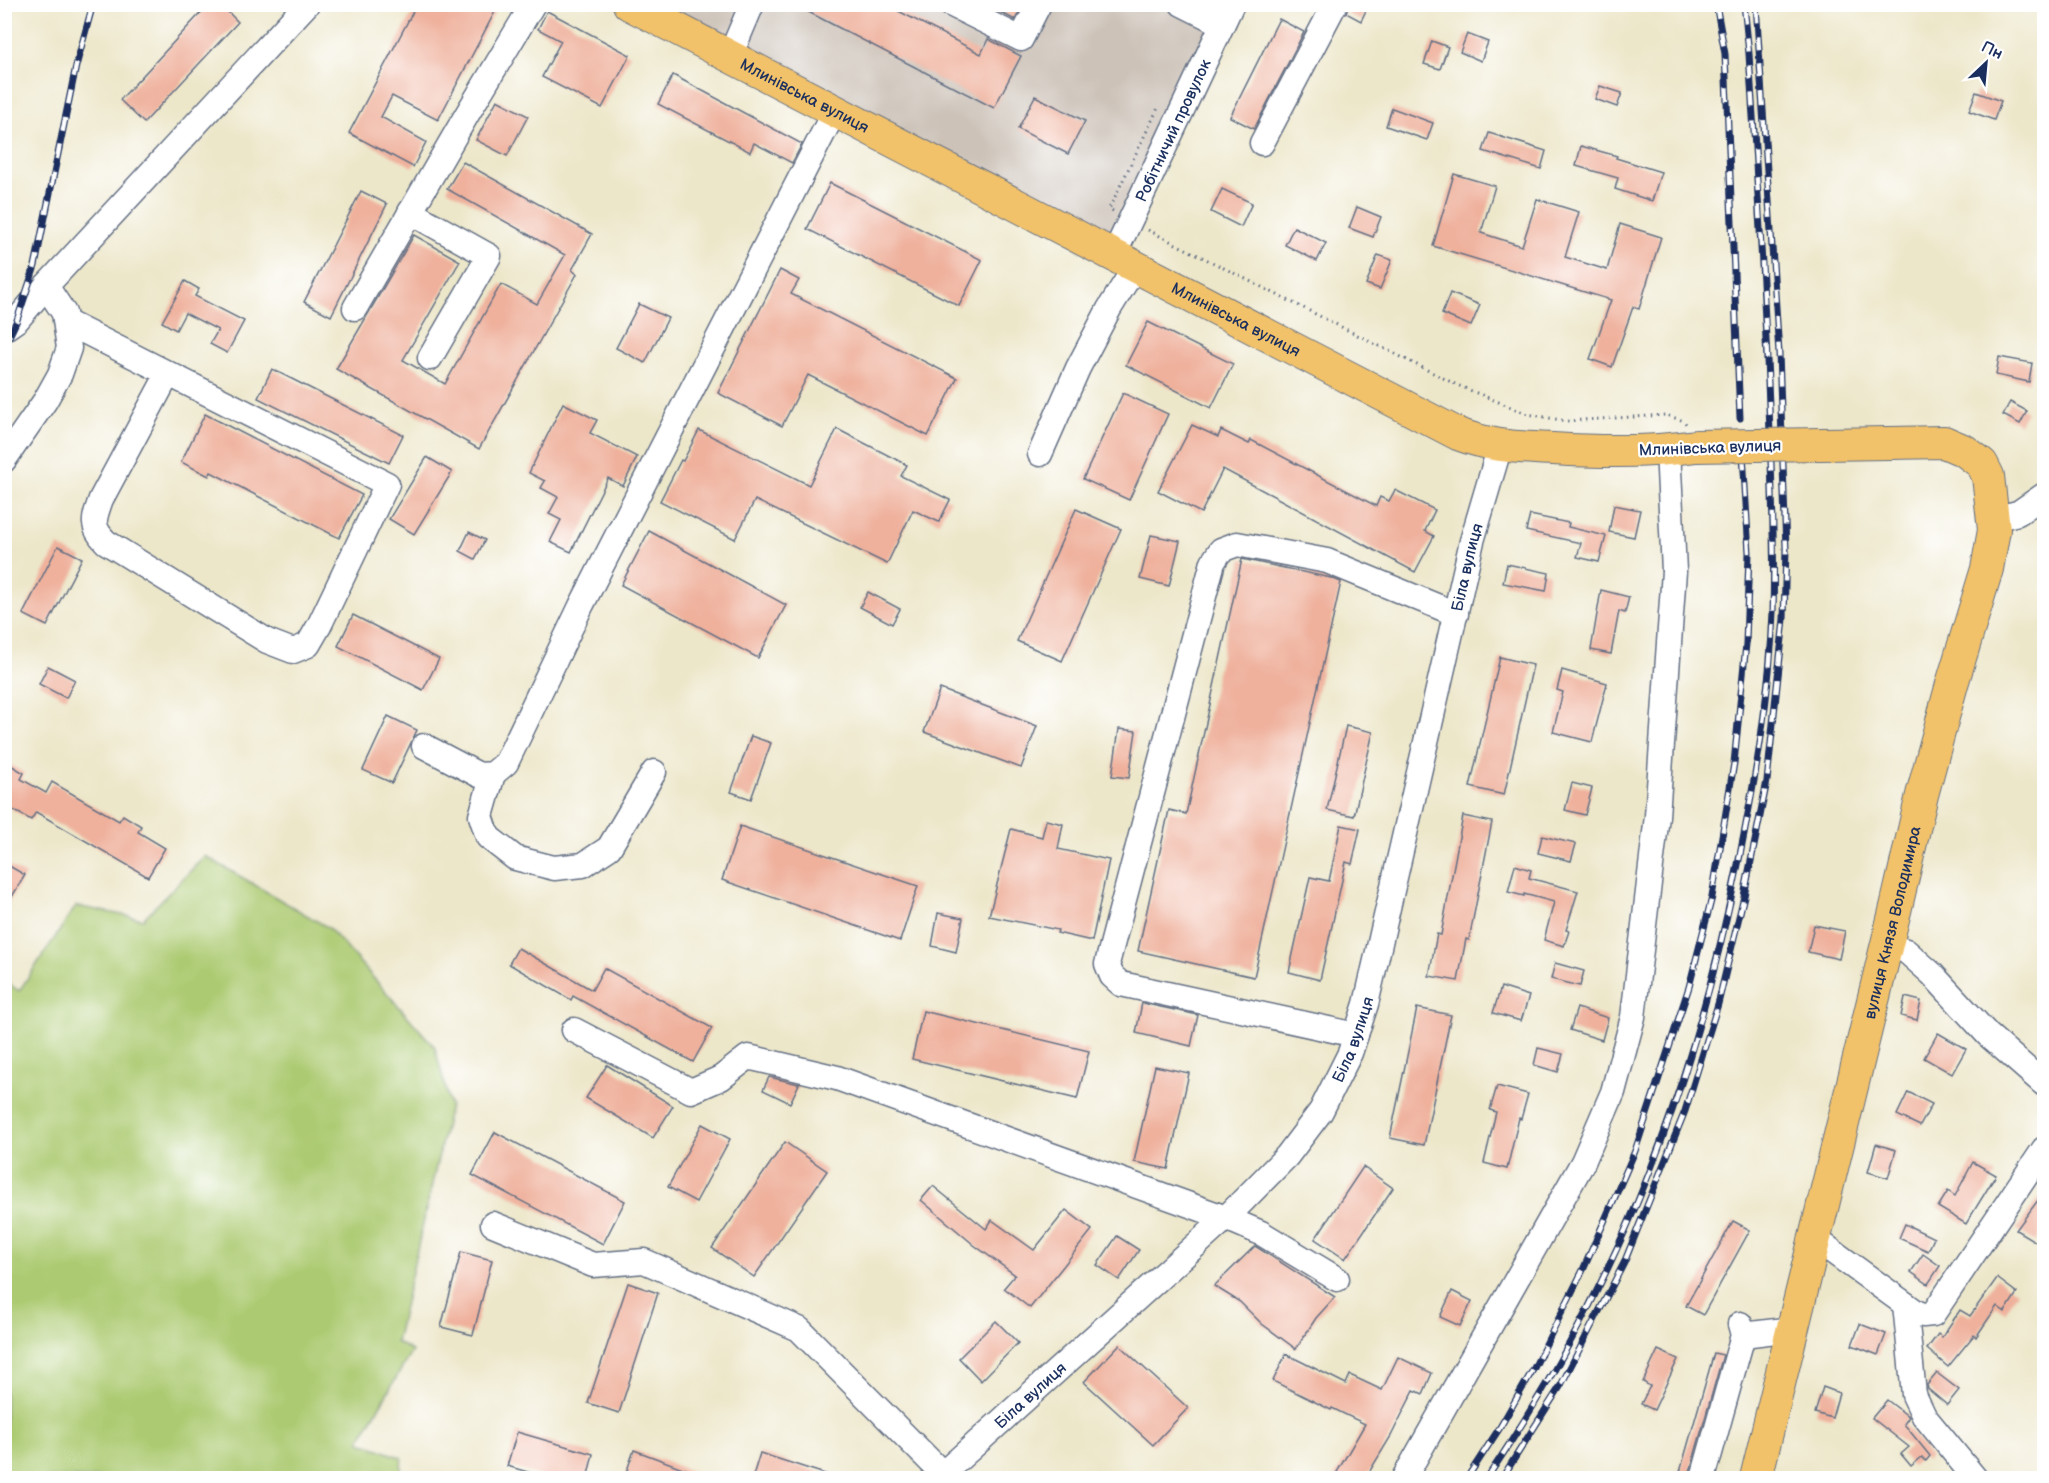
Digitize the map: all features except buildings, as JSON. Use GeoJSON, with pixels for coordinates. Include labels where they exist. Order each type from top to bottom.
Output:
{"type":"FeatureCollection","features":[{"type":"Feature","properties":{"kind":"main road","name":"Млинівська вулиця"},"geometry":{"type":"LineString","coordinates":[[628,4],[1458,435],[1480,443],[1590,451],[1890,443]]}},
{"type":"Feature","properties":{"kind":"main road","name":"вулиця Князя Володимира"},"geometry":{"type":"LineString","coordinates":[[1756,1479],[1922,795],[1952,684],[1987,569],[1994,530],[1988,476],[1982,464],[1965,452],[1944,442],[1890,443]]}},
{"type":"Feature","properties":{"kind":"street"},"geometry":{"type":"LineString","coordinates":[[4,329],[17,320],[307,4]]}},
{"type":"Feature","properties":{"kind":"street"},"geometry":{"type":"LineString","coordinates":[[355,308],[533,4]]}},
{"type":"Feature","properties":{"kind":"street"},"geometry":{"type":"LineString","coordinates":[[730,56],[752,4]]}},
{"type":"Feature","properties":{"kind":"street"},"geometry":{"type":"LineString","coordinates":[[950,4],[1021,39],[1039,4]]}},
{"type":"Feature","properties":{"kind":"street"},"geometry":{"type":"LineString","coordinates":[[1182,4],[1227,14]]}},
{"type":"Feature","properties":{"kind":"street"},"geometry":{"type":"LineString","coordinates":[[1262,143],[1330,6]]}},
{"type":"Feature","properties":{"kind":"street","name":"Робітничий провулок"},"geometry":{"type":"LineString","coordinates":[[1040,454],[1078,368],[1109,309],[1124,262],[1130,221],[1227,14]]}},
{"type":"Feature","properties":{"kind":"street"},"geometry":{"type":"LineString","coordinates":[[654,771],[609,848],[584,865],[554,868],[515,858],[488,837],[481,816],[493,774],[506,763],[581,606],[834,112]]}},
{"type":"Feature","properties":{"kind":"street"},"geometry":{"type":"LineString","coordinates":[[410,212],[489,256],[430,358]]}},
{"type":"Feature","properties":{"kind":"street"},"geometry":{"type":"LineString","coordinates":[[4,460],[45,401],[60,374],[69,348],[64,313],[46,286]]}},
{"type":"Feature","properties":{"kind":"street"},"geometry":{"type":"LineString","coordinates":[[66,322],[387,484],[308,645],[293,651],[267,640],[106,542],[98,533],[94,522],[100,499],[168,374]]}},
{"type":"Feature","properties":{"kind":"street","name":"Біла вулиця"},"geometry":{"type":"LineString","coordinates":[[941,1476],[1226,1218],[1287,1156],[1321,1112],[1350,1053],[1366,1004],[1472,541],[1500,446]]}},
{"type":"Feature","properties":{"kind":"street"},"geometry":{"type":"LineString","coordinates":[[1404,1479],[1583,1162],[1613,1092],[1633,1017],[1657,816],[1682,448]]}},
{"type":"Feature","properties":{"kind":"street"},"geometry":{"type":"LineString","coordinates":[[1993,519],[2018,513],[2044,495]]}},
{"type":"Feature","properties":{"kind":"street"},"geometry":{"type":"LineString","coordinates":[[1356,1035],[1121,984],[1112,976],[1107,964],[1213,562],[1221,550],[1237,544],[1327,561],[1456,614]]}},
{"type":"Feature","properties":{"kind":"street"},"geometry":{"type":"LineString","coordinates":[[424,746],[479,775],[493,774]]}},
{"type":"Feature","properties":{"kind":"street"},"geometry":{"type":"LineString","coordinates":[[1886,945],[1906,951],[1932,974],[1988,1035],[2044,1084]]}},
{"type":"Feature","properties":{"kind":"street"},"geometry":{"type":"LineString","coordinates":[[574,1030],[692,1091],[720,1078],[748,1058],[837,1078],[1226,1218],[1261,1233],[1337,1279]]}},
{"type":"Feature","properties":{"kind":"street"},"geometry":{"type":"LineString","coordinates":[[1815,1238],[1905,1304],[1923,1315],[1933,1314],[2044,1149]]}},
{"type":"Feature","properties":{"kind":"street"},"geometry":{"type":"LineString","coordinates":[[493,1224],[593,1264],[644,1261],[798,1329],[941,1476]]}},
{"type":"Feature","properties":{"kind":"street"},"geometry":{"type":"LineString","coordinates":[[1905,1304],[1914,1395],[1924,1416],[1975,1479]]}},
{"type":"Feature","properties":{"kind":"street"},"geometry":{"type":"LineString","coordinates":[[1703,1479],[1741,1329],[1792,1329]]}},
{"type":"Feature","properties":{"kind":"path"},"geometry":{"type":"LineString","coordinates":[[1163,100],[1109,209],[1457,385],[1528,414],[1566,421],[1666,415],[1684,421],[1682,448]]}},
{"type":"Feature","properties":{"kind":"shaded area"},"geometry":{"type":"Polygon","coordinates":[[[629,5],[1232,5],[1113,257],[629,5]]]}},
{"type":"Feature","properties":{"kind":"green space"},"geometry":{"type":"Polygon","coordinates":[[[205,856],[329,928],[435,1047],[450,1106],[396,1342],[412,1351],[359,1441],[402,1458],[400,1478],[5,1478],[5,981],[19,991],[76,906],[143,919],[205,856]]]}},
{"type":"Feature","properties":{"kind":"railway"},"geometry":{"type":"LineString","coordinates":[[4,347],[17,320],[35,266],[76,66],[93,4]]}},
{"type":"Feature","properties":{"kind":"railway"},"geometry":{"type":"LineString","coordinates":[[1716,4],[1725,54],[1740,418]]}},
{"type":"Feature","properties":{"kind":"railway"},"geometry":{"type":"LineString","coordinates":[[1487,1478],[1538,1398],[1584,1315],[1634,1211],[1654,1161],[1688,1061],[1717,959],[1751,795],[1769,673],[1773,612],[1773,545],[1764,291],[1744,4]]}},
{"type":"Feature","properties":{"kind":"railway"},"geometry":{"type":"LineString","coordinates":[[1502,1478],[1561,1385],[1624,1263],[1685,1111],[1718,1004],[1744,896],[1767,781],[1784,619],[1786,549],[1779,353],[1756,4]]}},
{"type":"Feature","properties":{"kind":"railway"},"geometry":{"type":"LineString","coordinates":[[1467,1478],[1499,1429],[1534,1368],[1583,1270],[1635,1151],[1689,987],[1712,897],[1734,763],[1746,644],[1749,553],[1743,454]]}}]}
